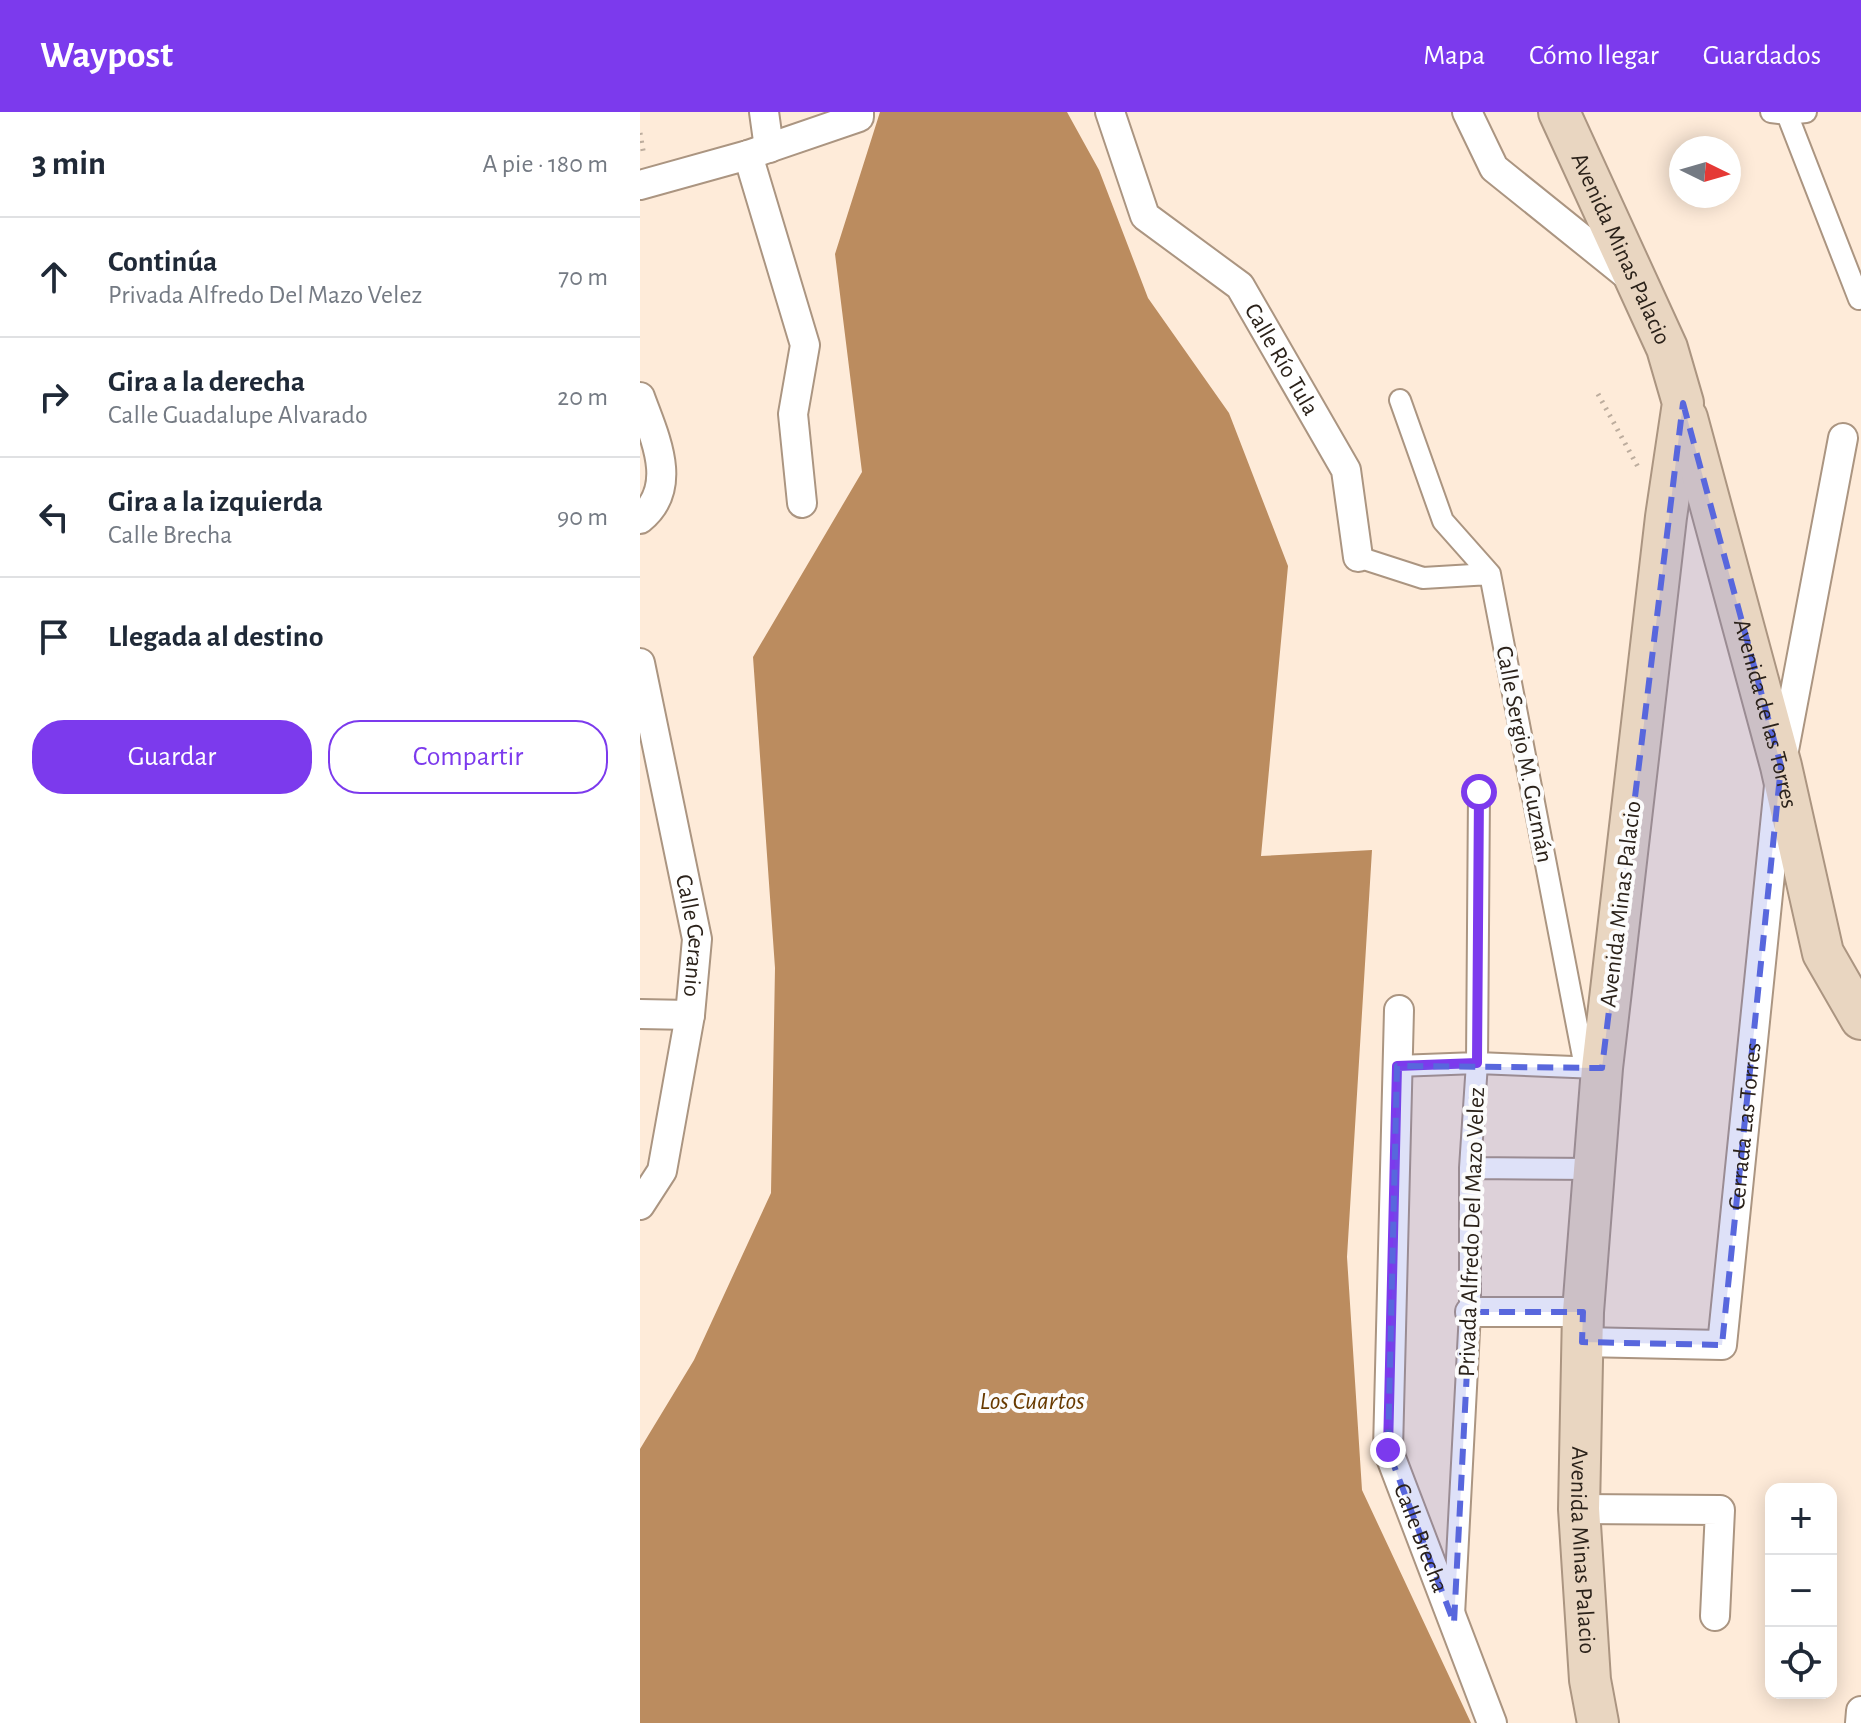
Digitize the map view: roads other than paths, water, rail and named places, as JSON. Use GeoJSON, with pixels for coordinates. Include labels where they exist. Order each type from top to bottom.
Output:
{"type":"FeatureCollection","features":[{"type":"Feature","properties":{"kind":"main road","name":"Avenida Minas Palacio"},"geometry":{"type":"LineString","coordinates":[[1559,112],[1667,348],[1683,403],[1593,1067],[1594,1169],[1582,1327],[1579,1509],[1590,1680],[1598,1723]]}},
{"type":"Feature","properties":{"kind":"main road","name":"Avenida de las Torres"},"geometry":{"type":"LineString","coordinates":[[1683,403],[1781,766],[1823,953],[1861,1019]]}},
{"type":"Feature","properties":{"kind":"street"},"geometry":{"type":"LineString","coordinates":[[764,112],[758,151],[805,345],[793,414],[802,503]]}},
{"type":"Feature","properties":{"kind":"street","name":"Calle Río Tula"},"geometry":{"type":"LineString","coordinates":[[1110,112],[1145,216],[1240,286],[1346,470],[1358,557]]}},
{"type":"Feature","properties":{"kind":"street"},"geometry":{"type":"LineString","coordinates":[[1467,112],[1494,168],[1638,283]]}},
{"type":"Feature","properties":{"kind":"street"},"geometry":{"type":"LineString","coordinates":[[1788,113],[1859,299]]}},
{"type":"Feature","properties":{"kind":"street"},"geometry":{"type":"LineString","coordinates":[[640,185],[758,151],[859,114]]}},
{"type":"Feature","properties":{"kind":"street"},"geometry":{"type":"LineString","coordinates":[[640,397],[662,460],[662,480],[654,502],[640,519]]}},
{"type":"Feature","properties":{"kind":"street"},"geometry":{"type":"LineString","coordinates":[[1400,400],[1443,521],[1490,574]]}},
{"type":"Feature","properties":{"kind":"street"},"geometry":{"type":"LineString","coordinates":[[1781,766],[1843,438]]}},
{"type":"Feature","properties":{"kind":"street"},"geometry":{"type":"LineString","coordinates":[[1358,557],[1423,578],[1490,574]]}},
{"type":"Feature","properties":{"kind":"street","name":"Calle Sergio M. Guzmán"},"geometry":{"type":"LineString","coordinates":[[1490,574],[1593,1067]]}},
{"type":"Feature","properties":{"kind":"street","name":"Calle Geranio"},"geometry":{"type":"LineString","coordinates":[[640,663],[697,939],[690,1015],[662,1171],[640,1205]]}},
{"type":"Feature","properties":{"kind":"street","name":"Cerrada Las Torres"},"geometry":{"type":"LineString","coordinates":[[1582,1327],[1722,1345],[1781,766]]}},
{"type":"Feature","properties":{"kind":"street","name":"Privada Alfredo Del Mazo Velez"},"geometry":{"type":"LineString","coordinates":[[1454,1623],[1470,1312],[1470,1168],[1477,1063],[1479,792]]}},
{"type":"Feature","properties":{"kind":"street","name":"Calle Brecha"},"geometry":{"type":"LineString","coordinates":[[1399,1010],[1388,1450],[1492,1723]]}},
{"type":"Feature","properties":{"kind":"street"},"geometry":{"type":"LineString","coordinates":[[640,1014],[690,1015]]}},
{"type":"Feature","properties":{"kind":"street"},"geometry":{"type":"LineString","coordinates":[[1397,1066],[1477,1063],[1593,1067]]}},
{"type":"Feature","properties":{"kind":"street"},"geometry":{"type":"LineString","coordinates":[[1470,1168],[1594,1169]]}},
{"type":"Feature","properties":{"kind":"street"},"geometry":{"type":"LineString","coordinates":[[1470,1312],[1582,1327]]}},
{"type":"Feature","properties":{"kind":"street"},"geometry":{"type":"LineString","coordinates":[[1579,1509],[1720,1510],[1715,1616]]}},
{"type":"Feature","properties":{"kind":"street"},"geometry":{"type":"LineString","coordinates":[[1860,1723],[1861,1711]]}},
{"type":"Feature","properties":{"kind":"water","name":"Los Cuartos"},"geometry":{"type":"Polygon","coordinates":[[[880,112],[1067,112],[1099,170],[1148,298],[1229,413],[1288,566],[1261,856],[1372,850],[1347,1257],[1362,1490],[1471,1723],[640,1723],[640,1449],[694,1360],[771,1193],[775,968],[753,657],[862,472],[835,254],[880,112]]]}}]}
